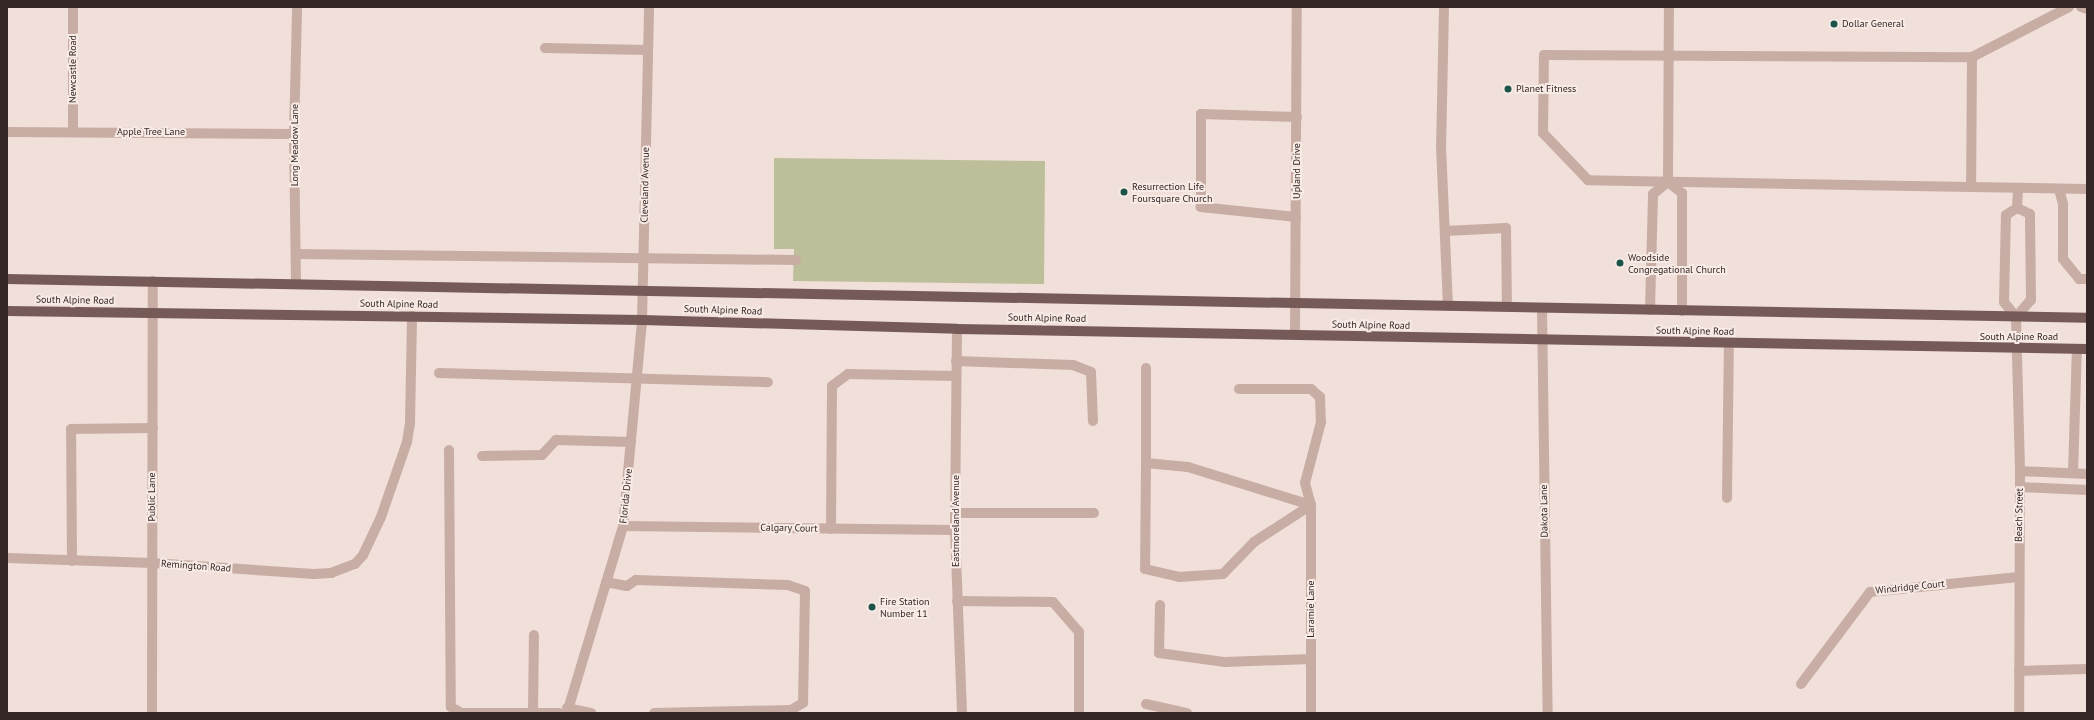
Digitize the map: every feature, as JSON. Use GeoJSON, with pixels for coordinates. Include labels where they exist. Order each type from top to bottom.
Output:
{"type":"FeatureCollection","features":[{"type":"Feature","properties":{"kind":"main road","name":"South Alpine Road"},"geometry":{"type":"LineString","coordinates":[[7,279],[296,282],[2087,318]]}},
{"type":"Feature","properties":{"kind":"main road","name":"South Alpine Road"},"geometry":{"type":"LineString","coordinates":[[7,311],[642,320],[1295,335],[2082,349]]}},
{"type":"Feature","properties":{"kind":"street","name":"Newcastle Road"},"geometry":{"type":"LineString","coordinates":[[73,7],[73,132]]}},
{"type":"Feature","properties":{"kind":"street","name":"Long Meadow Lane"},"geometry":{"type":"LineString","coordinates":[[296,282],[294,134],[297,7]]}},
{"type":"Feature","properties":{"kind":"street","name":"Cleveland Avenue"},"geometry":{"type":"LineString","coordinates":[[642,320],[649,7]]}},
{"type":"Feature","properties":{"kind":"street","name":"Upland Drive"},"geometry":{"type":"LineString","coordinates":[[1295,335],[1297,7]]}},
{"type":"Feature","properties":{"kind":"street"},"geometry":{"type":"LineString","coordinates":[[1444,7],[1441,146],[1448,306]]}},
{"type":"Feature","properties":{"kind":"street"},"geometry":{"type":"LineString","coordinates":[[1668,182],[1669,7]]}},
{"type":"Feature","properties":{"kind":"street"},"geometry":{"type":"LineString","coordinates":[[2069,7],[1972,57],[1544,55],[1543,133],[1588,180],[2087,189]]}},
{"type":"Feature","properties":{"kind":"street"},"geometry":{"type":"LineString","coordinates":[[2082,7],[2087,9]]}},
{"type":"Feature","properties":{"kind":"street"},"geometry":{"type":"LineString","coordinates":[[545,48],[647,50]]}},
{"type":"Feature","properties":{"kind":"street"},"geometry":{"type":"LineString","coordinates":[[1971,186],[1972,57]]}},
{"type":"Feature","properties":{"kind":"street"},"geometry":{"type":"LineString","coordinates":[[1296,217],[1201,207],[1201,114],[1297,117]]}},
{"type":"Feature","properties":{"kind":"street","name":"Apple Tree Lane"},"geometry":{"type":"LineString","coordinates":[[7,132],[294,134]]}},
{"type":"Feature","properties":{"kind":"street"},"geometry":{"type":"LineString","coordinates":[[1650,310],[1653,194],[1668,182]]}},
{"type":"Feature","properties":{"kind":"street"},"geometry":{"type":"LineString","coordinates":[[1668,182],[1682,193],[1682,311]]}},
{"type":"Feature","properties":{"kind":"street"},"geometry":{"type":"LineString","coordinates":[[2017,208],[2018,188]]}},
{"type":"Feature","properties":{"kind":"street"},"geometry":{"type":"LineString","coordinates":[[2059,189],[2063,204],[2063,259],[2080,279],[2087,279]]}},
{"type":"Feature","properties":{"kind":"street"},"geometry":{"type":"LineString","coordinates":[[2017,208],[2030,214],[2031,300],[2016,317],[2004,302],[2006,215],[2017,208]]}},
{"type":"Feature","properties":{"kind":"street"},"geometry":{"type":"LineString","coordinates":[[1445,231],[1506,228],[1507,307]]}},
{"type":"Feature","properties":{"kind":"street"},"geometry":{"type":"LineString","coordinates":[[296,254],[796,260]]}},
{"type":"Feature","properties":{"kind":"street","name":"Public Lane"},"geometry":{"type":"LineString","coordinates":[[152,713],[153,281]]}},
{"type":"Feature","properties":{"kind":"street","name":"Dakota Lane"},"geometry":{"type":"LineString","coordinates":[[1542,308],[1548,713]]}},
{"type":"Feature","properties":{"kind":"street","name":"Remington Road"},"geometry":{"type":"LineString","coordinates":[[7,558],[152,563],[314,574],[332,573],[355,564],[370,541],[399,471],[407,442],[410,423],[412,316]]}},
{"type":"Feature","properties":{"kind":"street","name":"Beach Street"},"geometry":{"type":"LineString","coordinates":[[2016,317],[2020,471],[2018,577],[2019,713]]}},
{"type":"Feature","properties":{"kind":"street","name":"Florida Drive"},"geometry":{"type":"LineString","coordinates":[[564,711],[623,526],[642,320]]}},
{"type":"Feature","properties":{"kind":"street","name":"Eastmoreland Avenue"},"geometry":{"type":"LineString","coordinates":[[957,328],[955,530],[962,713]]}},
{"type":"Feature","properties":{"kind":"street"},"geometry":{"type":"LineString","coordinates":[[1727,498],[1729,343]]}},
{"type":"Feature","properties":{"kind":"street"},"geometry":{"type":"LineString","coordinates":[[2072,473],[2076,383],[2082,349]]}},
{"type":"Feature","properties":{"kind":"street"},"geometry":{"type":"LineString","coordinates":[[956,361],[1073,365],[1091,372],[1093,421]]}},
{"type":"Feature","properties":{"kind":"street"},"geometry":{"type":"LineString","coordinates":[[1146,368],[1145,569],[1179,577],[1223,574],[1254,542],[1311,505]]}},
{"type":"Feature","properties":{"kind":"street"},"geometry":{"type":"LineString","coordinates":[[439,373],[636,380],[768,382]]}},
{"type":"Feature","properties":{"kind":"street"},"geometry":{"type":"LineString","coordinates":[[831,529],[832,386],[848,374],[956,376]]}},
{"type":"Feature","properties":{"kind":"street"},"geometry":{"type":"LineString","coordinates":[[2076,383],[2087,383]]}},
{"type":"Feature","properties":{"kind":"street","name":"Laramie Lane"},"geometry":{"type":"LineString","coordinates":[[1239,389],[1311,389],[1320,397],[1322,422],[1305,482],[1311,505],[1311,713]]}},
{"type":"Feature","properties":{"kind":"street"},"geometry":{"type":"LineString","coordinates":[[72,561],[72,429],[153,428]]}},
{"type":"Feature","properties":{"kind":"street"},"geometry":{"type":"LineString","coordinates":[[482,456],[542,455],[556,440],[631,442]]}},
{"type":"Feature","properties":{"kind":"street"},"geometry":{"type":"LineString","coordinates":[[449,450],[451,707],[462,713],[533,713],[564,711],[591,713]]}},
{"type":"Feature","properties":{"kind":"street"},"geometry":{"type":"LineString","coordinates":[[1146,463],[1188,467],[1311,505]]}},
{"type":"Feature","properties":{"kind":"street"},"geometry":{"type":"LineString","coordinates":[[2020,471],[2087,474]]}},
{"type":"Feature","properties":{"kind":"street"},"geometry":{"type":"LineString","coordinates":[[2020,487],[2087,490]]}},
{"type":"Feature","properties":{"kind":"street"},"geometry":{"type":"LineString","coordinates":[[955,513],[1094,513]]}},
{"type":"Feature","properties":{"kind":"street","name":"Calgary Court"},"geometry":{"type":"LineString","coordinates":[[623,526],[955,530]]}},
{"type":"Feature","properties":{"kind":"street","name":"Windridge Court"},"geometry":{"type":"LineString","coordinates":[[1801,684],[1870,592],[2018,577]]}},
{"type":"Feature","properties":{"kind":"street"},"geometry":{"type":"LineString","coordinates":[[606,582],[627,586],[636,580],[788,585],[805,591],[803,703],[791,710],[654,713]]}},
{"type":"Feature","properties":{"kind":"street"},"geometry":{"type":"LineString","coordinates":[[957,601],[1053,602],[1079,632],[1079,713]]}},
{"type":"Feature","properties":{"kind":"street"},"geometry":{"type":"LineString","coordinates":[[1160,605],[1159,654],[1225,662],[1311,659]]}},
{"type":"Feature","properties":{"kind":"street"},"geometry":{"type":"LineString","coordinates":[[533,713],[534,636]]}},
{"type":"Feature","properties":{"kind":"street"},"geometry":{"type":"LineString","coordinates":[[2018,671],[2087,669]]}},
{"type":"Feature","properties":{"kind":"street"},"geometry":{"type":"LineString","coordinates":[[1146,704],[1187,713]]}},
{"type":"Feature","properties":{"kind":"green space"},"geometry":{"type":"Polygon","coordinates":[[[774,158],[1045,161],[1044,284],[793,281],[794,249],[774,249],[774,158]]]}},
{"type":"Feature","properties":{"kind":"place","name":"Dollar General"},"geometry":{"type":"Point","coordinates":[1834,24]}},
{"type":"Feature","properties":{"kind":"place","name":"Planet Fitness"},"geometry":{"type":"Point","coordinates":[1508,89]}},
{"type":"Feature","properties":{"kind":"place","name":"Resurrection Life Foursquare Church"},"geometry":{"type":"Point","coordinates":[1124,192]}},
{"type":"Feature","properties":{"kind":"place","name":"Woodside Congregational Church"},"geometry":{"type":"Point","coordinates":[1620,263]}},
{"type":"Feature","properties":{"kind":"place","name":"Fire Station Number 11"},"geometry":{"type":"Point","coordinates":[872,607]}}]}
